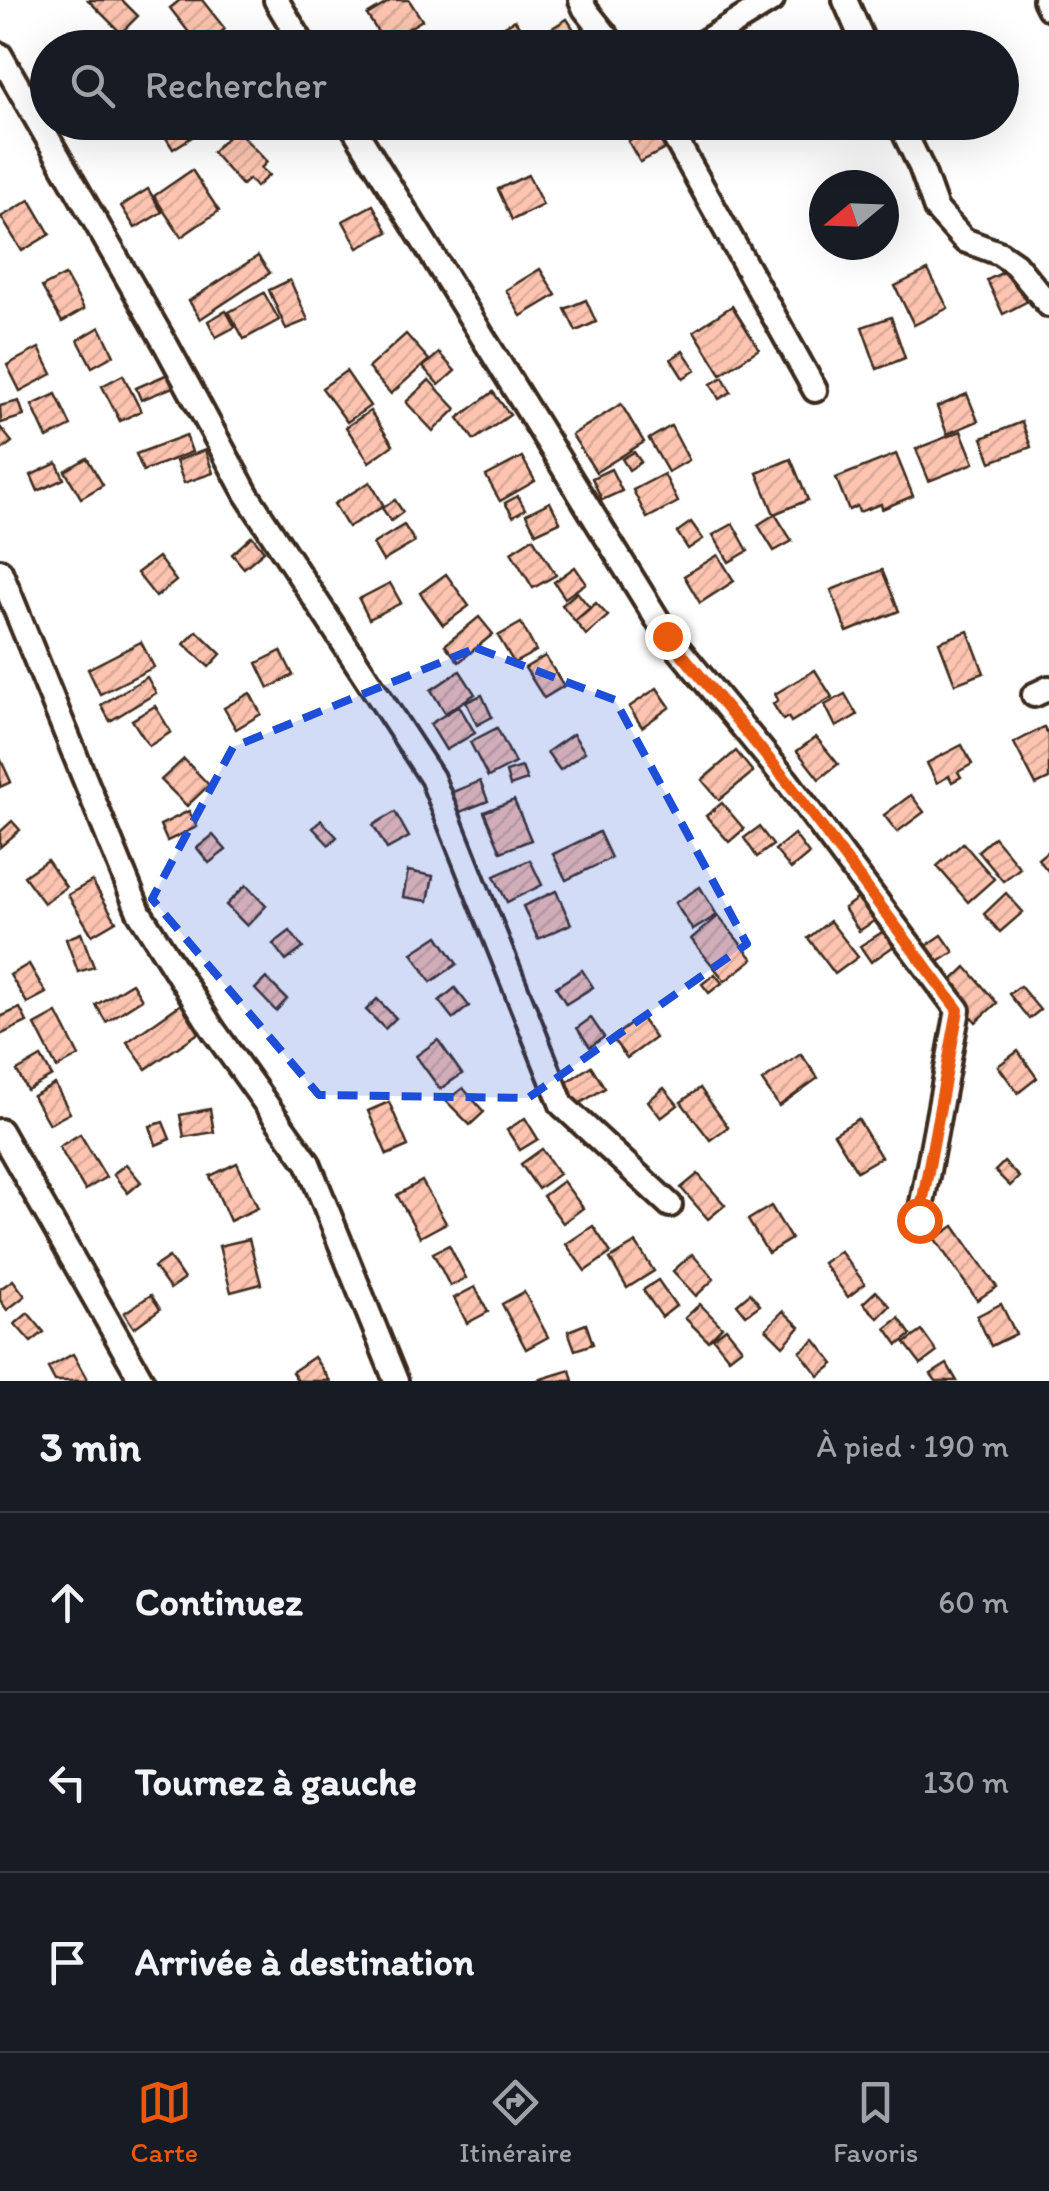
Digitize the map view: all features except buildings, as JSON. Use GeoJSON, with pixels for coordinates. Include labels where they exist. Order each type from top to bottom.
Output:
{"type":"FeatureCollection","features":[{"type":"Feature","properties":{"kind":"street"},"geometry":{"type":"LineString","coordinates":[[276,0],[294,30]]}},
{"type":"Feature","properties":{"kind":"street"},"geometry":{"type":"LineString","coordinates":[[581,0],[602,30]]}},
{"type":"Feature","properties":{"kind":"street"},"geometry":{"type":"LineString","coordinates":[[723,30],[772,0]]}},
{"type":"Feature","properties":{"kind":"street"},"geometry":{"type":"LineString","coordinates":[[844,0],[858,30]]}},
{"type":"Feature","properties":{"kind":"street"},"geometry":{"type":"LineString","coordinates":[[1045,0],[1049,8]]}},
{"type":"Feature","properties":{"kind":"street"},"geometry":{"type":"LineString","coordinates":[[0,55],[30,108]]}},
{"type":"Feature","properties":{"kind":"street"},"geometry":{"type":"LineString","coordinates":[[48,140],[246,495],[432,778],[562,1104],[670,1205]]}},
{"type":"Feature","properties":{"kind":"street"},"geometry":{"type":"LineString","coordinates":[[361,140],[667,636],[787,781],[958,1010],[919,1220]]}},
{"type":"Feature","properties":{"kind":"street"},"geometry":{"type":"LineString","coordinates":[[676,140],[814,390]]}},
{"type":"Feature","properties":{"kind":"street"},"geometry":{"type":"LineString","coordinates":[[908,140],[936,209],[964,240],[999,253],[1015,264],[1049,304]]}},
{"type":"Feature","properties":{"kind":"street"},"geometry":{"type":"LineString","coordinates":[[0,571],[138,912],[214,1031],[308,1163],[396,1381]]}},
{"type":"Feature","properties":{"kind":"street"},"geometry":{"type":"LineString","coordinates":[[0,1131],[142,1381]]}},
{"type":"Feature","properties":{"kind":"highlighted area"},"geometry":{"type":"Polygon","coordinates":[[[476,648],[615,700],[747,944],[528,1098],[319,1095],[152,899],[233,747],[476,648]]]}},
{"type":"Feature","properties":{"kind":"route"},"geometry":{"type":"LineString","coordinates":[[667,636],[787,781],[958,1010],[919,1220]]}}]}
